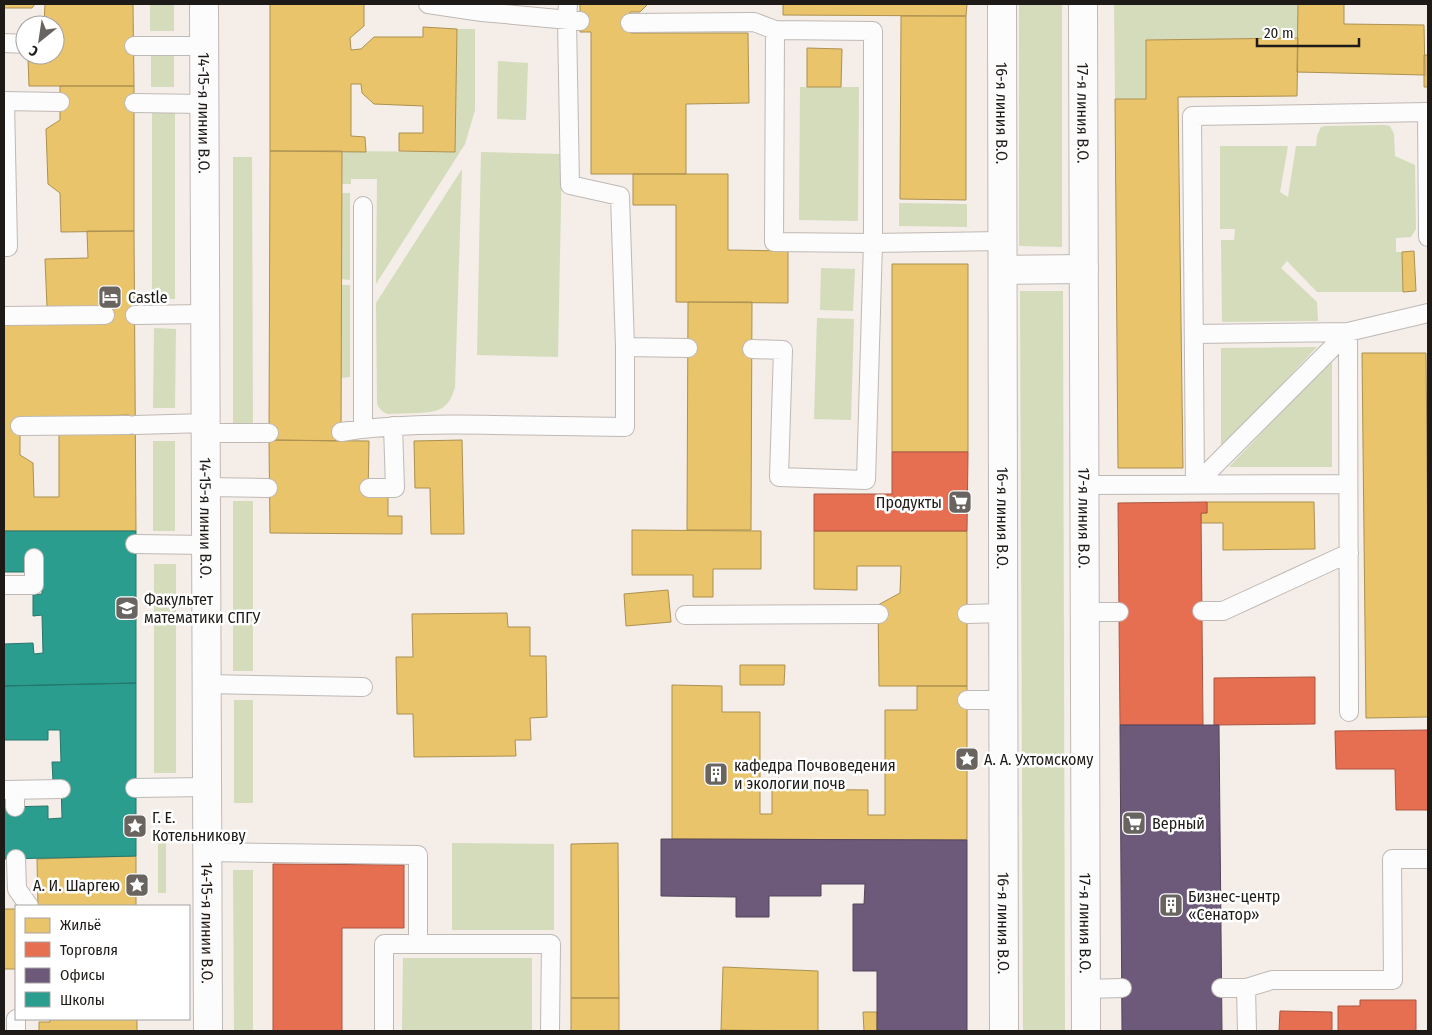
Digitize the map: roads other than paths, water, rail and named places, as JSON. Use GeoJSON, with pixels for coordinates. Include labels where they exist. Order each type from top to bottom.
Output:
{"type":"FeatureCollection","features":[{"type":"Feature","properties":{"kind":"street","name":"14-15-я линии В.О."},"geometry":{"type":"LineString","coordinates":[[204,4],[208,1031]]}},
{"type":"Feature","properties":{"kind":"street","name":"16-я линия В.О."},"geometry":{"type":"LineString","coordinates":[[1002,4],[1004,1031]]}},
{"type":"Feature","properties":{"kind":"street","name":"17-я линия В.О."},"geometry":{"type":"LineString","coordinates":[[1083,4],[1086,1031]]}},
{"type":"Feature","properties":{"kind":"street"},"geometry":{"type":"LineString","coordinates":[[1003,270],[1084,269]]}},
{"type":"Feature","properties":{"kind":"lane"},"geometry":{"type":"LineString","coordinates":[[341,432],[393,426],[625,427],[625,348],[620,196],[570,186],[572,15],[482,12],[428,4]]}},
{"type":"Feature","properties":{"kind":"lane"},"geometry":{"type":"LineString","coordinates":[[630,23],[754,22],[775,30],[874,31],[873,243],[866,480],[779,477],[783,350],[752,349]]}},
{"type":"Feature","properties":{"kind":"lane"},"geometry":{"type":"LineString","coordinates":[[775,30],[774,242],[1002,241]]}},
{"type":"Feature","properties":{"kind":"lane"},"geometry":{"type":"LineString","coordinates":[[134,46],[204,46]]}},
{"type":"Feature","properties":{"kind":"lane"},"geometry":{"type":"LineString","coordinates":[[4,247],[8,247],[4,102],[60,102]]}},
{"type":"Feature","properties":{"kind":"lane"},"geometry":{"type":"LineString","coordinates":[[134,103],[204,104]]}},
{"type":"Feature","properties":{"kind":"lane"},"geometry":{"type":"LineString","coordinates":[[1195,485],[1192,116],[1427,112],[1428,237]]}},
{"type":"Feature","properties":{"kind":"lane"},"geometry":{"type":"LineString","coordinates":[[363,206],[363,428]]}},
{"type":"Feature","properties":{"kind":"lane"},"geometry":{"type":"LineString","coordinates":[[135,315],[205,314]]}},
{"type":"Feature","properties":{"kind":"lane"},"geometry":{"type":"LineString","coordinates":[[1194,334],[1348,332],[1428,314]]}},
{"type":"Feature","properties":{"kind":"lane"},"geometry":{"type":"LineString","coordinates":[[4,316],[104,315]]}},
{"type":"Feature","properties":{"kind":"lane"},"geometry":{"type":"LineString","coordinates":[[1348,332],[1349,712]]}},
{"type":"Feature","properties":{"kind":"lane"},"geometry":{"type":"LineString","coordinates":[[1195,485],[1348,332]]}},
{"type":"Feature","properties":{"kind":"lane"},"geometry":{"type":"LineString","coordinates":[[625,348],[688,348]]}},
{"type":"Feature","properties":{"kind":"lane"},"geometry":{"type":"LineString","coordinates":[[20,426],[132,425],[269,433]]}},
{"type":"Feature","properties":{"kind":"lane"},"geometry":{"type":"LineString","coordinates":[[369,488],[395,488],[393,426]]}},
{"type":"Feature","properties":{"kind":"lane"},"geometry":{"type":"LineString","coordinates":[[1084,485],[1348,484]]}},
{"type":"Feature","properties":{"kind":"lane"},"geometry":{"type":"LineString","coordinates":[[206,488],[268,488]]}},
{"type":"Feature","properties":{"kind":"lane"},"geometry":{"type":"LineString","coordinates":[[135,544],[206,544]]}},
{"type":"Feature","properties":{"kind":"lane"},"geometry":{"type":"LineString","coordinates":[[1202,611],[1223,611],[1349,553]]}},
{"type":"Feature","properties":{"kind":"lane"},"geometry":{"type":"LineString","coordinates":[[4,585],[34,585],[34,558]]}},
{"type":"Feature","properties":{"kind":"lane"},"geometry":{"type":"LineString","coordinates":[[1085,612],[1119,612]]}},
{"type":"Feature","properties":{"kind":"lane"},"geometry":{"type":"LineString","coordinates":[[968,614],[1003,613]]}},
{"type":"Feature","properties":{"kind":"lane"},"geometry":{"type":"LineString","coordinates":[[685,614],[879,614]]}},
{"type":"Feature","properties":{"kind":"lane"},"geometry":{"type":"LineString","coordinates":[[206,684],[363,687]]}},
{"type":"Feature","properties":{"kind":"lane"},"geometry":{"type":"LineString","coordinates":[[967,700],[1003,700]]}},
{"type":"Feature","properties":{"kind":"lane"},"geometry":{"type":"LineString","coordinates":[[135,788],[207,787]]}},
{"type":"Feature","properties":{"kind":"lane"},"geometry":{"type":"LineString","coordinates":[[11,796],[61,789]]}},
{"type":"Feature","properties":{"kind":"lane"},"geometry":{"type":"LineString","coordinates":[[207,852],[418,856],[418,943]]}},
{"type":"Feature","properties":{"kind":"lane"},"geometry":{"type":"LineString","coordinates":[[16,859],[10,889],[27,905]]}},
{"type":"Feature","properties":{"kind":"lane"},"geometry":{"type":"LineString","coordinates":[[1221,988],[1246,988],[1272,980],[1393,980],[1392,859],[1428,859]]}},
{"type":"Feature","properties":{"kind":"lane"},"geometry":{"type":"LineString","coordinates":[[384,1031],[384,944],[418,943],[551,944],[550,1031]]}},
{"type":"Feature","properties":{"kind":"lane"},"geometry":{"type":"LineString","coordinates":[[1086,989],[1122,988]]}},
{"type":"Feature","properties":{"kind":"lane"},"geometry":{"type":"LineString","coordinates":[[1246,988],[1247,1031]]}},
{"type":"Feature","properties":{"kind":"place","name":"Castle"},"geometry":{"type":"Point","coordinates":[110,297]}},
{"type":"Feature","properties":{"kind":"place","name":"Продукты"},"geometry":{"type":"Point","coordinates":[960,502]}},
{"type":"Feature","properties":{"kind":"place","name":"Факультет математики СПГУ"},"geometry":{"type":"Point","coordinates":[127,608]}},
{"type":"Feature","properties":{"kind":"place","name":"А. А. Ухтомскому"},"geometry":{"type":"Point","coordinates":[967,759]}},
{"type":"Feature","properties":{"kind":"place","name":"кафедра Почвоведения и экологии почв"},"geometry":{"type":"Point","coordinates":[716,774]}},
{"type":"Feature","properties":{"kind":"place","name":"Верный"},"geometry":{"type":"Point","coordinates":[1134,823]}},
{"type":"Feature","properties":{"kind":"place","name":"Г. Е. Котельникову"},"geometry":{"type":"Point","coordinates":[135,826]}},
{"type":"Feature","properties":{"kind":"place","name":"А. И. Шаргею"},"geometry":{"type":"Point","coordinates":[137,885]}},
{"type":"Feature","properties":{"kind":"place","name":"Бизнес-центр «Сенатор»"},"geometry":{"type":"Point","coordinates":[1171,905]}}]}
